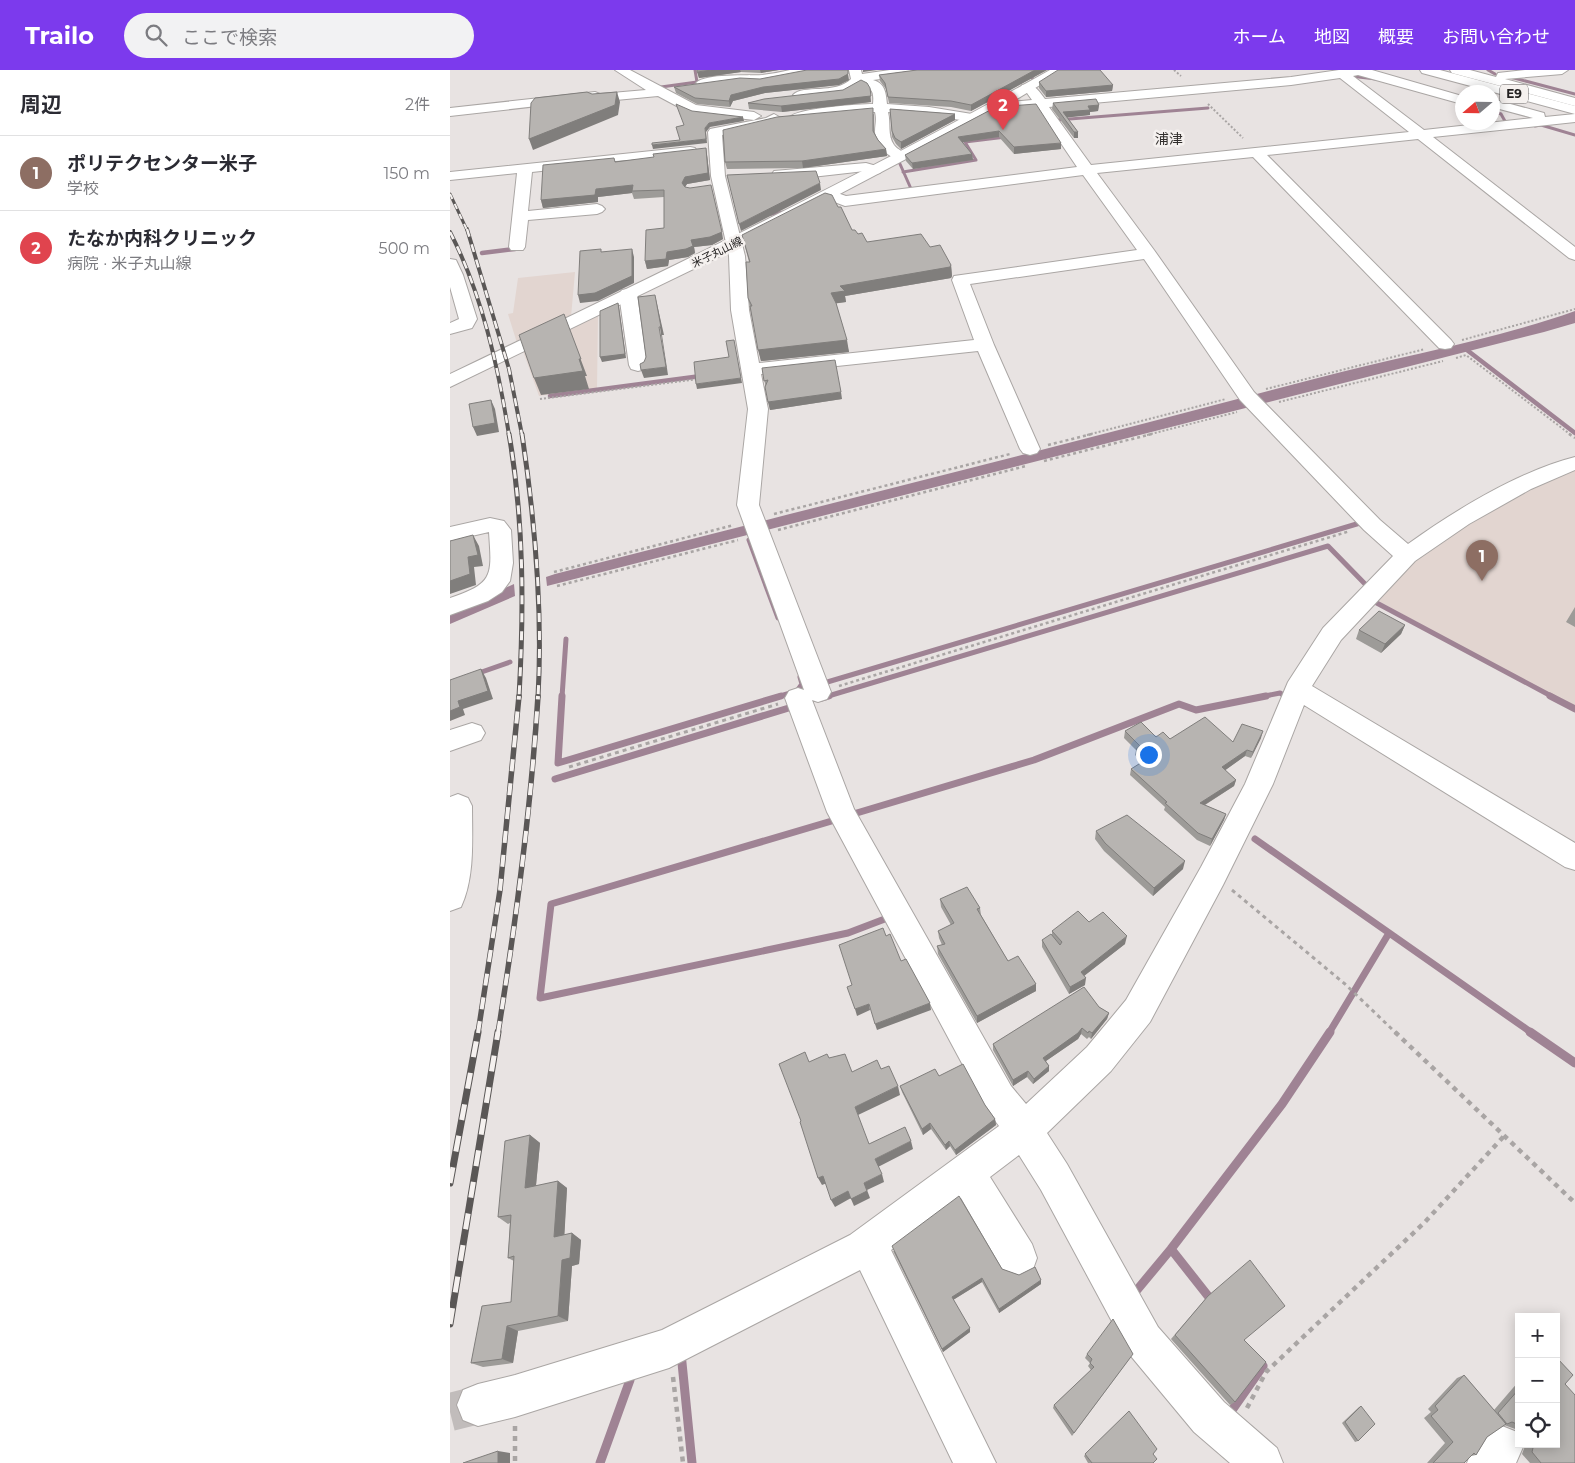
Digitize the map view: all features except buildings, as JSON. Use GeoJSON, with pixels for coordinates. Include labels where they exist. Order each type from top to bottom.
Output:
{"type":"FeatureCollection","features":[{"type":"Feature","properties":{"kind":"main road"},"geometry":{"type":"LineString","coordinates":[[621,70],[693,109],[713,112],[762,108],[880,108],[951,113],[973,118]]}},
{"type":"Feature","properties":{"kind":"main road"},"geometry":{"type":"LineString","coordinates":[[450,112],[659,91],[740,78],[759,79],[810,70]]}},
{"type":"Feature","properties":{"kind":"main road"},"geometry":{"type":"LineString","coordinates":[[857,76],[919,70]]}},
{"type":"Feature","properties":{"kind":"main road","name":"米子丸山線"},"geometry":{"type":"LineString","coordinates":[[450,381],[735,244],[992,108],[1028,82],[1059,70]]}},
{"type":"Feature","properties":{"kind":"main road"},"geometry":{"type":"LineString","coordinates":[[1373,70],[1455,93]]}},
{"type":"Feature","properties":{"kind":"main road","name":"E9"},"geometry":{"type":"LineString","coordinates":[[1426,70],[1452,76],[1568,116]]}},
{"type":"Feature","properties":{"kind":"main road"},"geometry":{"type":"LineString","coordinates":[[1474,70],[1497,73],[1575,97]]}},
{"type":"Feature","properties":{"kind":"main road"},"geometry":{"type":"LineString","coordinates":[[1497,73],[1562,70]]}},
{"type":"Feature","properties":{"kind":"main road"},"geometry":{"type":"LineString","coordinates":[[992,108],[1291,81],[1362,71],[1455,98]]}},
{"type":"Feature","properties":{"kind":"main road","name":"E9"},"geometry":{"type":"LineString","coordinates":[[1412,72],[1452,76],[1471,85]]}},
{"type":"Feature","properties":{"kind":"main road"},"geometry":{"type":"LineString","coordinates":[[1342,73],[1575,254]]}},
{"type":"Feature","properties":{"kind":"main road"},"geometry":{"type":"LineString","coordinates":[[785,97],[843,90],[856,83],[857,76]]}},
{"type":"Feature","properties":{"kind":"main road"},"geometry":{"type":"LineString","coordinates":[[857,76],[874,84],[880,92],[880,108],[884,122],[881,128],[882,136],[895,155],[900,156]]}},
{"type":"Feature","properties":{"kind":"main road"},"geometry":{"type":"LineString","coordinates":[[1452,76],[1575,102]]}},
{"type":"Feature","properties":{"kind":"main road"},"geometry":{"type":"LineString","coordinates":[[715,132],[770,121],[762,108],[759,79]]}},
{"type":"Feature","properties":{"kind":"main road"},"geometry":{"type":"LineString","coordinates":[[1028,82],[1087,170],[1252,401],[1372,525],[1402,553]]}},
{"type":"Feature","properties":{"kind":"main road","name":"E9"},"geometry":{"type":"LineString","coordinates":[[1500,96],[1568,116]]}},
{"type":"Feature","properties":{"kind":"main road"},"geometry":{"type":"LineString","coordinates":[[1500,104],[1568,116],[1575,126]]}},
{"type":"Feature","properties":{"kind":"main road"},"geometry":{"type":"LineString","coordinates":[[1500,111],[1575,132]]}},
{"type":"Feature","properties":{"kind":"main road"},"geometry":{"type":"LineString","coordinates":[[713,112],[706,116],[715,132],[719,181],[735,244],[740,310],[758,409],[748,505],[756,525],[808,695],[841,812],[1000,1098],[1024,1130],[1054,1177],[1144,1341],[1209,1417],[1231,1434],[1262,1463]]}},
{"type":"Feature","properties":{"kind":"main road"},"geometry":{"type":"LineString","coordinates":[[829,195],[845,201],[1087,170],[1539,122],[1568,116]]}},
{"type":"Feature","properties":{"kind":"main road"},"geometry":{"type":"LineString","coordinates":[[450,176],[717,148]]}},
{"type":"Feature","properties":{"kind":"main road"},"geometry":{"type":"LineString","coordinates":[[1256,152],[1445,344]]}},
{"type":"Feature","properties":{"kind":"main road"},"geometry":{"type":"LineString","coordinates":[[834,154],[839,170]]}},
{"type":"Feature","properties":{"kind":"main road"},"geometry":{"type":"LineString","coordinates":[[450,167],[472,173]]}},
{"type":"Feature","properties":{"kind":"main road"},"geometry":{"type":"LineString","coordinates":[[517,247],[525,167]]}},
{"type":"Feature","properties":{"kind":"main road"},"geometry":{"type":"LineString","coordinates":[[767,174],[803,174],[866,167],[875,170]]}},
{"type":"Feature","properties":{"kind":"main road"},"geometry":{"type":"LineString","coordinates":[[702,188],[737,175]]}},
{"type":"Feature","properties":{"kind":"main road"},"geometry":{"type":"LineString","coordinates":[[520,216],[597,209]]}},
{"type":"Feature","properties":{"kind":"main road"},"geometry":{"type":"LineString","coordinates":[[1032,459],[960,280],[1148,253]]}},
{"type":"Feature","properties":{"kind":"main road"},"geometry":{"type":"LineString","coordinates":[[450,329],[462,326],[468,322],[452,271]]}},
{"type":"Feature","properties":{"kind":"main road"},"geometry":{"type":"LineString","coordinates":[[628,294],[638,365]]}},
{"type":"Feature","properties":{"kind":"main road"},"geometry":{"type":"LineString","coordinates":[[752,369],[873,355],[986,345]]}},
{"type":"Feature","properties":{"kind":"main road"},"geometry":{"type":"LineString","coordinates":[[478,1405],[515,1396],[669,1348],[868,1244],[1024,1130],[1099,1059],[1138,1011],[1212,876],[1259,784],[1297,689],[1332,634],[1402,553],[1524,484],[1575,463]]}},
{"type":"Feature","properties":{"kind":"main road"},"geometry":{"type":"LineString","coordinates":[[450,534],[490,524],[496,526],[500,530],[501,575],[496,584],[485,592],[450,607]]}},
{"type":"Feature","properties":{"kind":"main road"},"geometry":{"type":"LineString","coordinates":[[1297,689],[1575,858]]}},
{"type":"Feature","properties":{"kind":"main road"},"geometry":{"type":"LineString","coordinates":[[450,898],[458,798]]}},
{"type":"Feature","properties":{"kind":"main road"},"geometry":{"type":"LineString","coordinates":[[966,1172],[1018,1258]]}},
{"type":"Feature","properties":{"kind":"main road"},"geometry":{"type":"LineString","coordinates":[[868,1244],[975,1463]]}},
{"type":"Feature","properties":{"kind":"path"},"geometry":{"type":"LineString","coordinates":[[1174,70],[1256,152]]}},
{"type":"Feature","properties":{"kind":"path"},"geometry":{"type":"LineString","coordinates":[[554,572],[1032,459],[1252,401],[1445,344],[1575,309]]}},
{"type":"Feature","properties":{"kind":"path"},"geometry":{"type":"LineString","coordinates":[[557,586],[756,525],[1032,459],[1252,401],[1466,355],[1575,438]]}},
{"type":"Feature","properties":{"kind":"path"},"geometry":{"type":"LineString","coordinates":[[540,400],[705,378]]}},
{"type":"Feature","properties":{"kind":"path"},"geometry":{"type":"LineString","coordinates":[[569,767],[1372,525]]}},
{"type":"Feature","properties":{"kind":"path"},"geometry":{"type":"LineString","coordinates":[[1212,876],[1345,984],[1575,1203]]}},
{"type":"Feature","properties":{"kind":"path"},"geometry":{"type":"LineString","coordinates":[[1231,1434],[1266,1372],[1424,1223],[1505,1135]]}},
{"type":"Feature","properties":{"kind":"path"},"geometry":{"type":"LineString","coordinates":[[669,1348],[683,1463]]}},
{"type":"Feature","properties":{"kind":"shaded area"},"geometry":{"type":"Polygon","coordinates":[[[575,272],[571,317],[517,343],[508,314],[513,313],[518,278],[575,272]]]}},
{"type":"Feature","properties":{"kind":"shaded area"},"geometry":{"type":"Polygon","coordinates":[[[1575,311],[1575,323],[1544,332],[547,586],[546,577],[555,574],[1314,379],[1478,340],[1575,311]]]}},
{"type":"Feature","properties":{"kind":"shaded area"},"geometry":{"type":"Polygon","coordinates":[[[598,316],[597,388],[539,396],[523,351],[598,316]]]}},
{"type":"Feature","properties":{"kind":"shaded area"},"geometry":{"type":"Polygon","coordinates":[[[1575,467],[1575,708],[1373,598],[1405,564],[1486,508],[1575,467]]]}},
{"type":"Feature","properties":{"kind":"shaded area"},"geometry":{"type":"Polygon","coordinates":[[[514,584],[515,596],[450,624],[450,612],[514,584]]]}},
{"type":"Feature","properties":{"kind":"waterway"},"geometry":{"type":"LineString","coordinates":[[661,87],[697,82],[695,70]]}},
{"type":"Feature","properties":{"kind":"waterway"},"geometry":{"type":"LineString","coordinates":[[1026,70],[1033,79]]}},
{"type":"Feature","properties":{"kind":"waterway"},"geometry":{"type":"LineString","coordinates":[[1488,70],[1495,74]]}},
{"type":"Feature","properties":{"kind":"waterway"},"geometry":{"type":"LineString","coordinates":[[1350,76],[1376,79]]}},
{"type":"Feature","properties":{"kind":"waterway"},"geometry":{"type":"LineString","coordinates":[[1510,77],[1575,94]]}},
{"type":"Feature","properties":{"kind":"waterway"},"geometry":{"type":"LineString","coordinates":[[1057,120],[1208,108]]}},
{"type":"Feature","properties":{"kind":"waterway"},"geometry":{"type":"LineString","coordinates":[[1500,114],[1506,123]]}},
{"type":"Feature","properties":{"kind":"waterway"},"geometry":{"type":"LineString","coordinates":[[1535,126],[1541,125],[1575,135]]}},
{"type":"Feature","properties":{"kind":"waterway"},"geometry":{"type":"LineString","coordinates":[[904,172],[976,160],[965,142],[1006,137]]}},
{"type":"Feature","properties":{"kind":"waterway"},"geometry":{"type":"LineString","coordinates":[[900,164],[904,172]]}},
{"type":"Feature","properties":{"kind":"waterway"},"geometry":{"type":"LineString","coordinates":[[904,172],[912,191]]}},
{"type":"Feature","properties":{"kind":"waterway"},"geometry":{"type":"LineString","coordinates":[[767,215],[789,211]]}},
{"type":"Feature","properties":{"kind":"waterway"},"geometry":{"type":"LineString","coordinates":[[482,253],[515,249]]}},
{"type":"Feature","properties":{"kind":"waterway"},"geometry":{"type":"LineString","coordinates":[[1463,347],[1575,433]]}},
{"type":"Feature","properties":{"kind":"waterway"},"geometry":{"type":"LineString","coordinates":[[550,396],[701,376]]}},
{"type":"Feature","properties":{"kind":"waterway"},"geometry":{"type":"LineString","coordinates":[[824,683],[1360,523]]}},
{"type":"Feature","properties":{"kind":"waterway"},"geometry":{"type":"LineString","coordinates":[[749,540],[778,618]]}},
{"type":"Feature","properties":{"kind":"waterway"},"geometry":{"type":"LineString","coordinates":[[825,697],[1328,546],[1367,586]]}},
{"type":"Feature","properties":{"kind":"waterway"},"geometry":{"type":"LineString","coordinates":[[1373,601],[1553,697]]}},
{"type":"Feature","properties":{"kind":"waterway"},"geometry":{"type":"LineString","coordinates":[[562,697],[566,639]]}},
{"type":"Feature","properties":{"kind":"waterway"},"geometry":{"type":"LineString","coordinates":[[476,674],[510,662]]}},
{"type":"Feature","properties":{"kind":"waterway"},"geometry":{"type":"LineString","coordinates":[[777,697],[797,691],[802,684],[800,677]]}},
{"type":"Feature","properties":{"kind":"waterway"},"geometry":{"type":"LineString","coordinates":[[1260,697],[1280,693],[1285,696]]}},
{"type":"Feature","properties":{"kind":"waterway"},"geometry":{"type":"LineString","coordinates":[[562,696],[558,763],[781,696]]}},
{"type":"Feature","properties":{"kind":"waterway"},"geometry":{"type":"LineString","coordinates":[[822,698],[829,696]]}},
{"type":"Feature","properties":{"kind":"waterway"},"geometry":{"type":"LineString","coordinates":[[850,815],[1034,760],[1179,704],[1196,710],[1266,696]]}},
{"type":"Feature","properties":{"kind":"waterway"},"geometry":{"type":"LineString","coordinates":[[1550,696],[1575,709]]}},
{"type":"Feature","properties":{"kind":"waterway"},"geometry":{"type":"LineString","coordinates":[[555,779],[792,707]]}},
{"type":"Feature","properties":{"kind":"waterway"},"geometry":{"type":"LineString","coordinates":[[835,820],[551,904],[540,998],[848,933],[890,917]]}},
{"type":"Feature","properties":{"kind":"waterway"},"geometry":{"type":"LineString","coordinates":[[1255,839],[1532,1033]]}},
{"type":"Feature","properties":{"kind":"waterway"},"geometry":{"type":"LineString","coordinates":[[1329,1033],[1389,933]]}},
{"type":"Feature","properties":{"kind":"waterway"},"geometry":{"type":"LineString","coordinates":[[1171,1249],[1282,1104],[1330,1032]]}},
{"type":"Feature","properties":{"kind":"waterway"},"geometry":{"type":"LineString","coordinates":[[1530,1032],[1575,1063]]}},
{"type":"Feature","properties":{"kind":"waterway"},"geometry":{"type":"LineString","coordinates":[[1132,1296],[1171,1249]]}},
{"type":"Feature","properties":{"kind":"waterway"},"geometry":{"type":"LineString","coordinates":[[1171,1249],[1212,1301]]}},
{"type":"Feature","properties":{"kind":"waterway"},"geometry":{"type":"LineString","coordinates":[[681,1353],[692,1463]]}},
{"type":"Feature","properties":{"kind":"waterway"},"geometry":{"type":"LineString","coordinates":[[1228,1416],[1263,1366],[1260,1362]]}},
{"type":"Feature","properties":{"kind":"waterway"},"geometry":{"type":"LineString","coordinates":[[600,1463],[630,1380]]}},
{"type":"Feature","properties":{"kind":"tunnel"},"geometry":{"type":"LineString","coordinates":[[450,1412],[478,1405]]}},
{"type":"Feature","properties":{"kind":"railway"},"geometry":{"type":"LineString","coordinates":[[450,194],[467,230]]}},
{"type":"Feature","properties":{"kind":"railway"},"geometry":{"type":"LineString","coordinates":[[467,229],[509,369],[522,435]]}},
{"type":"Feature","properties":{"kind":"railway"},"geometry":{"type":"LineString","coordinates":[[450,232],[480,305],[500,383],[509,435]]}},
{"type":"Feature","properties":{"kind":"railway"},"geometry":{"type":"LineString","coordinates":[[509,434],[518,499],[522,565],[519,697]]}},
{"type":"Feature","properties":{"kind":"railway"},"geometry":{"type":"LineString","coordinates":[[522,434],[531,499],[537,565],[539,598],[538,697]]}},
{"type":"Feature","properties":{"kind":"railway"},"geometry":{"type":"LineString","coordinates":[[478,1033],[500,890],[519,696]]}},
{"type":"Feature","properties":{"kind":"railway"},"geometry":{"type":"LineString","coordinates":[[498,1033],[522,865],[538,696]]}},
{"type":"Feature","properties":{"kind":"railway"},"geometry":{"type":"LineString","coordinates":[[450,1183],[478,1032]]}},
{"type":"Feature","properties":{"kind":"railway"},"geometry":{"type":"LineString","coordinates":[[450,1324],[498,1032]]}},
{"type":"Feature","properties":{"kind":"place","name":"たなか内科クリニック"},"geometry":{"type":"Point","coordinates":[1003,130]}},
{"type":"Feature","properties":{"kind":"place","name":"ポリテクセンター米子"},"geometry":{"type":"Point","coordinates":[1482,581]}},
{"type":"Feature","properties":{"kind":"district","name":"浦津"},"geometry":{"type":"Point","coordinates":[1169,139]}}]}
